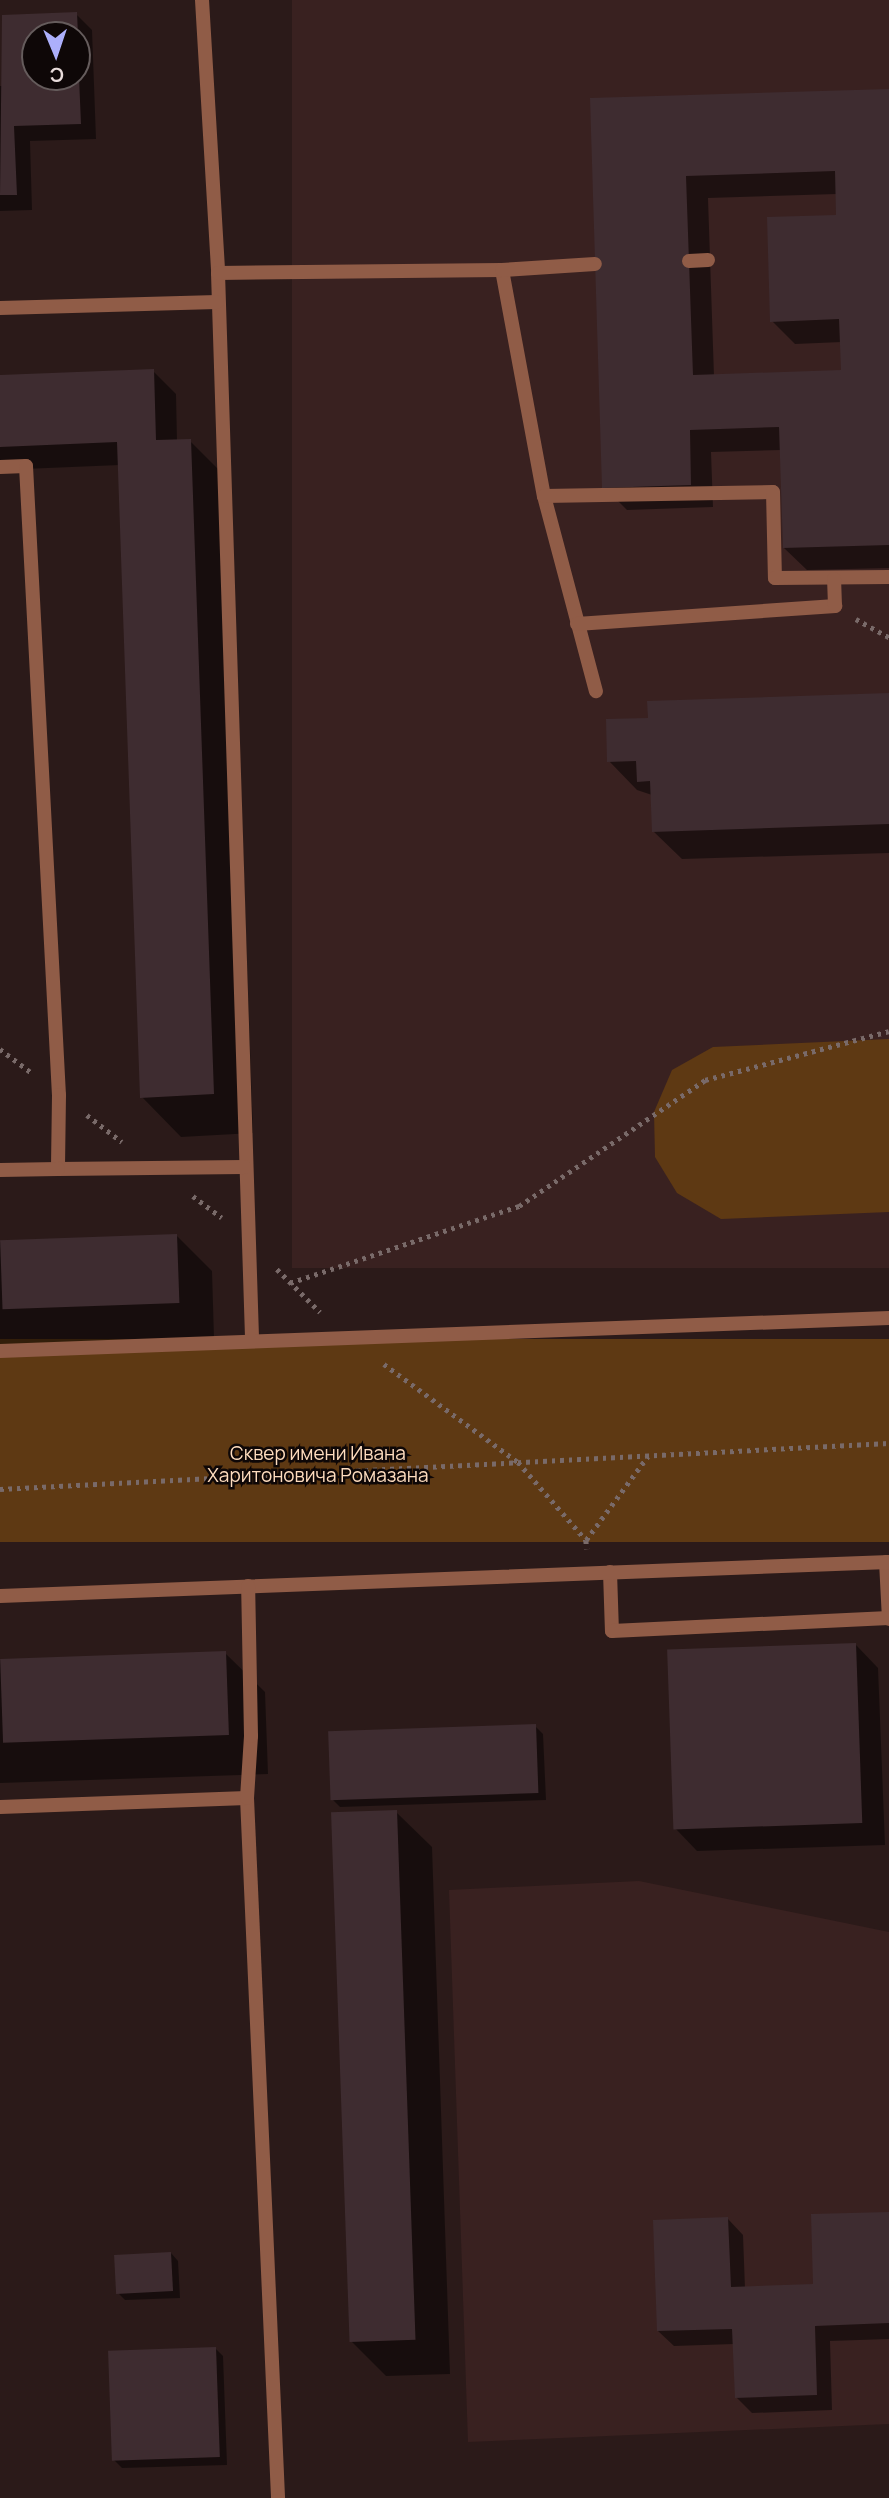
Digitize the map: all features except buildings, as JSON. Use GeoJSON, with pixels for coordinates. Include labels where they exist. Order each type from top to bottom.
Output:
{"type":"FeatureCollection","features":[{"type":"Feature","properties":{"kind":"lane"},"geometry":{"type":"LineString","coordinates":[[202,0],[218,274],[244,1167],[252,1340]]}},
{"type":"Feature","properties":{"kind":"lane"},"geometry":{"type":"LineString","coordinates":[[689,261],[708,260]]}},
{"type":"Feature","properties":{"kind":"lane"},"geometry":{"type":"LineString","coordinates":[[218,274],[502,270],[595,264]]}},
{"type":"Feature","properties":{"kind":"lane"},"geometry":{"type":"LineString","coordinates":[[502,270],[544,496],[596,691]]}},
{"type":"Feature","properties":{"kind":"lane"},"geometry":{"type":"LineString","coordinates":[[0,308],[217,302]]}},
{"type":"Feature","properties":{"kind":"lane"},"geometry":{"type":"LineString","coordinates":[[0,467],[26,466],[60,1095],[58,1169]]}},
{"type":"Feature","properties":{"kind":"lane"},"geometry":{"type":"LineString","coordinates":[[544,496],[773,492],[775,578],[889,577]]}},
{"type":"Feature","properties":{"kind":"lane"},"geometry":{"type":"LineString","coordinates":[[577,624],[835,606],[834,579]]}},
{"type":"Feature","properties":{"kind":"lane"},"geometry":{"type":"LineString","coordinates":[[0,1170],[244,1167]]}},
{"type":"Feature","properties":{"kind":"lane"},"geometry":{"type":"LineString","coordinates":[[0,1351],[346,1336],[889,1318]]}},
{"type":"Feature","properties":{"kind":"lane"},"geometry":{"type":"LineString","coordinates":[[0,1596],[610,1572],[887,1562],[889,1618],[612,1631],[610,1572]]}},
{"type":"Feature","properties":{"kind":"lane"},"geometry":{"type":"LineString","coordinates":[[248,1586],[251,1736],[247,1798],[278,2498]]}},
{"type":"Feature","properties":{"kind":"lane"},"geometry":{"type":"LineString","coordinates":[[0,1807],[247,1798]]}},
{"type":"Feature","properties":{"kind":"path"},"geometry":{"type":"LineString","coordinates":[[835,606],[889,637]]}},
{"type":"Feature","properties":{"kind":"path"},"geometry":{"type":"LineString","coordinates":[[289,1283],[519,1206],[705,1080],[889,1031]]}},
{"type":"Feature","properties":{"kind":"path"},"geometry":{"type":"LineString","coordinates":[[0,1049],[248,1239],[289,1283],[346,1336],[518,1462],[586,1539],[589,1573]]}},
{"type":"Feature","properties":{"kind":"path"},"geometry":{"type":"LineString","coordinates":[[0,1489],[889,1443]]}},
{"type":"Feature","properties":{"kind":"path"},"geometry":{"type":"LineString","coordinates":[[586,1539],[649,1456]]}},
{"type":"Feature","properties":{"kind":"shaded area"},"geometry":{"type":"Polygon","coordinates":[[[292,0],[889,0],[889,1268],[292,1268],[292,0]]]}},
{"type":"Feature","properties":{"kind":"shaded area"},"geometry":{"type":"Polygon","coordinates":[[[639,1881],[889,1932],[889,2424],[468,2442],[449,1890],[639,1881]]]}},
{"type":"Feature","properties":{"kind":"green space"},"geometry":{"type":"Polygon","coordinates":[[[889,1039],[889,1212],[721,1219],[677,1193],[655,1157],[654,1112],[672,1070],[713,1047],[889,1039]]]}},
{"type":"Feature","properties":{"kind":"green space","name":"Сквер имени Ивана Харитоновича Ромазана"},"geometry":{"type":"Polygon","coordinates":[[[0,1339],[889,1339],[889,1542],[0,1542],[0,1339]]]}}]}
